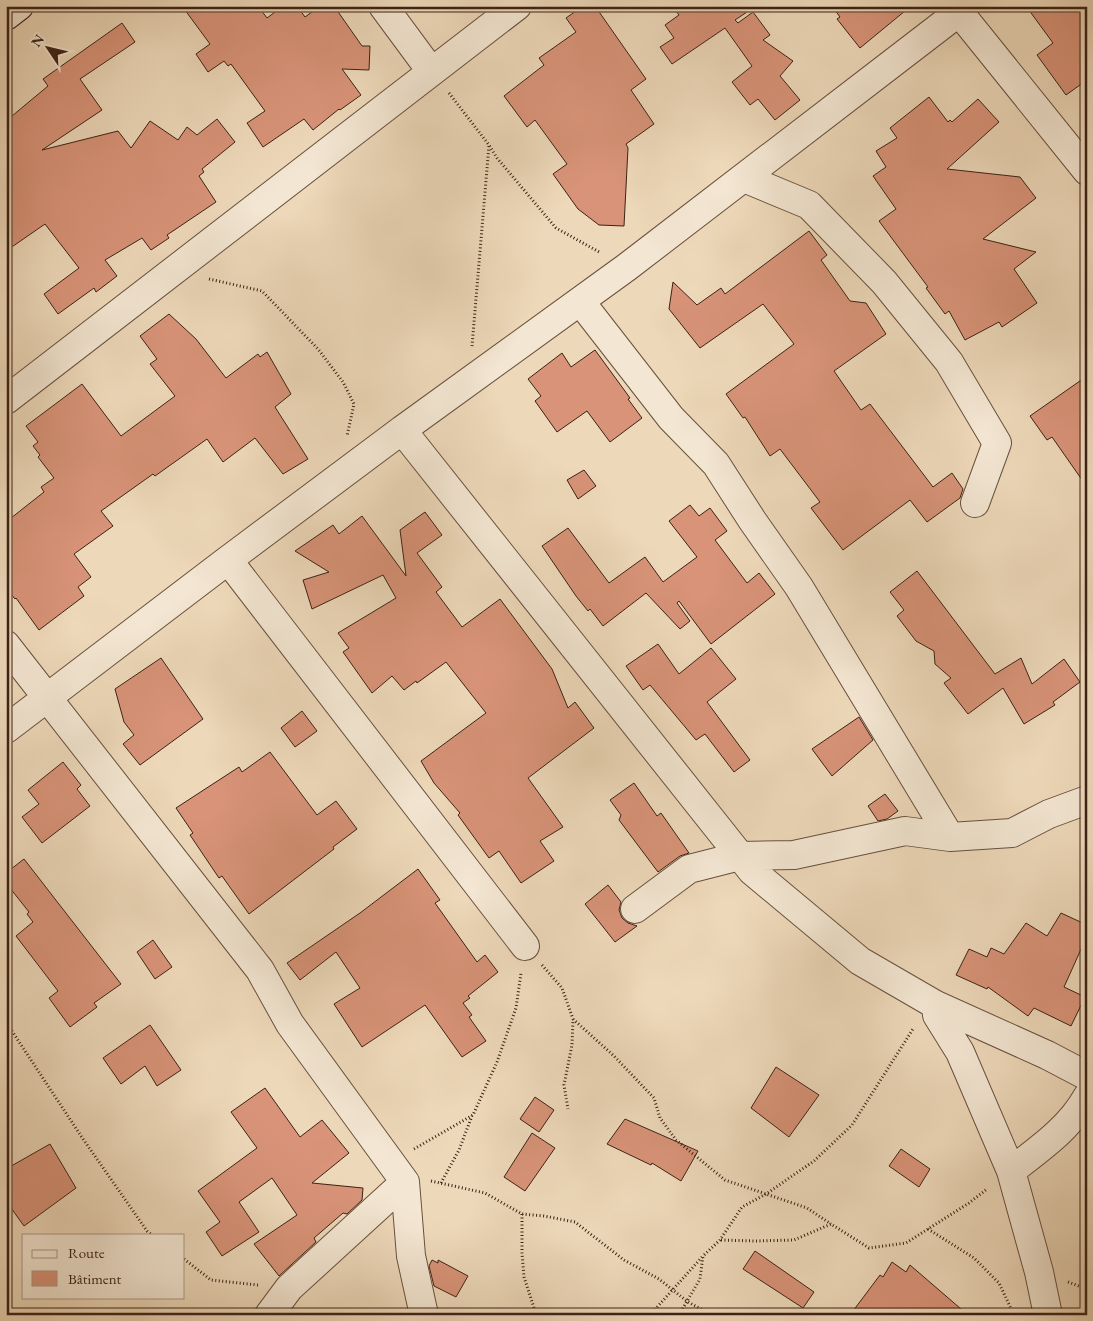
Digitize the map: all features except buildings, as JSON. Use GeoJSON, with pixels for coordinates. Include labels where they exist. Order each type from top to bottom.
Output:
{"type":"FeatureCollection","features":[{"type":"Feature","properties":{"kind":"street"},"geometry":{"type":"LineString","coordinates":[[6,16],[19,6]]}},
{"type":"Feature","properties":{"kind":"street"},"geometry":{"type":"LineString","coordinates":[[383,6],[432,71]]}},
{"type":"Feature","properties":{"kind":"street"},"geometry":{"type":"LineString","coordinates":[[6,400],[517,6]]}},
{"type":"Feature","properties":{"kind":"street"},"geometry":{"type":"LineString","coordinates":[[6,728],[402,430],[627,267],[962,9],[1087,171]]}},
{"type":"Feature","properties":{"kind":"street"},"geometry":{"type":"LineString","coordinates":[[744,178],[809,205],[884,282],[948,362],[997,443],[975,503]]}},
{"type":"Feature","properties":{"kind":"street"},"geometry":{"type":"LineString","coordinates":[[580,301],[671,418],[716,464],[799,587],[950,837]]}},
{"type":"Feature","properties":{"kind":"street"},"geometry":{"type":"LineString","coordinates":[[402,430],[752,871],[860,961],[936,1005],[1047,1055],[1087,1076]]}},
{"type":"Feature","properties":{"kind":"street"},"geometry":{"type":"LineString","coordinates":[[228,560],[525,946]]}},
{"type":"Feature","properties":{"kind":"street"},"geometry":{"type":"LineString","coordinates":[[6,645],[260,970],[290,1024],[405,1182],[411,1256],[424,1315]]}},
{"type":"Feature","properties":{"kind":"street"},"geometry":{"type":"LineString","coordinates":[[635,909],[689,869],[740,856],[794,855],[905,832],[950,837],[1012,833],[1049,814],[1087,800]]}},
{"type":"Feature","properties":{"kind":"street"},"geometry":{"type":"LineString","coordinates":[[936,1005],[938,1015],[960,1052],[1011,1171],[1039,1272],[1048,1315]]}},
{"type":"Feature","properties":{"kind":"street"},"geometry":{"type":"LineString","coordinates":[[1011,1171],[1052,1140],[1078,1112],[1087,1097]]}},
{"type":"Feature","properties":{"kind":"street"},"geometry":{"type":"LineString","coordinates":[[269,1315],[289,1288],[405,1182]]}},
{"type":"Feature","properties":{"kind":"path"},"geometry":{"type":"LineString","coordinates":[[432,71],[497,158],[556,228],[627,267]]}},
{"type":"Feature","properties":{"kind":"path"},"geometry":{"type":"LineString","coordinates":[[464,385],[473,340],[489,145]]}},
{"type":"Feature","properties":{"kind":"path"},"geometry":{"type":"LineString","coordinates":[[168,276],[211,279],[262,291],[318,349],[342,382],[354,404],[347,437]]}},
{"type":"Feature","properties":{"kind":"path"},"geometry":{"type":"LineString","coordinates":[[525,946],[562,988],[573,1019],[572,1045],[564,1085],[568,1108]]}},
{"type":"Feature","properties":{"kind":"path"},"geometry":{"type":"LineString","coordinates":[[441,1183],[459,1150],[497,1062],[516,1008],[525,946]]}},
{"type":"Feature","properties":{"kind":"path"},"geometry":{"type":"LineString","coordinates":[[650,1315],[672,1288],[720,1240],[742,1207],[766,1194],[814,1161],[852,1125],[914,1028],[936,1005]]}},
{"type":"Feature","properties":{"kind":"path"},"geometry":{"type":"LineString","coordinates":[[573,1019],[614,1056],[654,1098],[660,1118],[676,1140],[725,1180],[808,1208],[868,1248],[906,1243],[969,1203],[1011,1171]]}},
{"type":"Feature","properties":{"kind":"path"},"geometry":{"type":"LineString","coordinates":[[6,1022],[83,1139],[151,1234]]}},
{"type":"Feature","properties":{"kind":"path"},"geometry":{"type":"LineString","coordinates":[[473,1115],[411,1150],[405,1182],[432,1181],[486,1193],[522,1214],[575,1222],[624,1260],[658,1278],[688,1302],[712,1315]]}},
{"type":"Feature","properties":{"kind":"path"},"geometry":{"type":"LineString","coordinates":[[522,1214],[524,1277],[538,1315]]}},
{"type":"Feature","properties":{"kind":"path"},"geometry":{"type":"LineString","coordinates":[[720,1240],[794,1240],[831,1224]]}},
{"type":"Feature","properties":{"kind":"path"},"geometry":{"type":"LineString","coordinates":[[928,1229],[974,1258],[999,1282],[1014,1315]]}},
{"type":"Feature","properties":{"kind":"path"},"geometry":{"type":"LineString","coordinates":[[680,1315],[700,1279],[703,1256]]}},
{"type":"Feature","properties":{"kind":"path"},"geometry":{"type":"LineString","coordinates":[[185,1260],[211,1280],[289,1288]]}}]}
